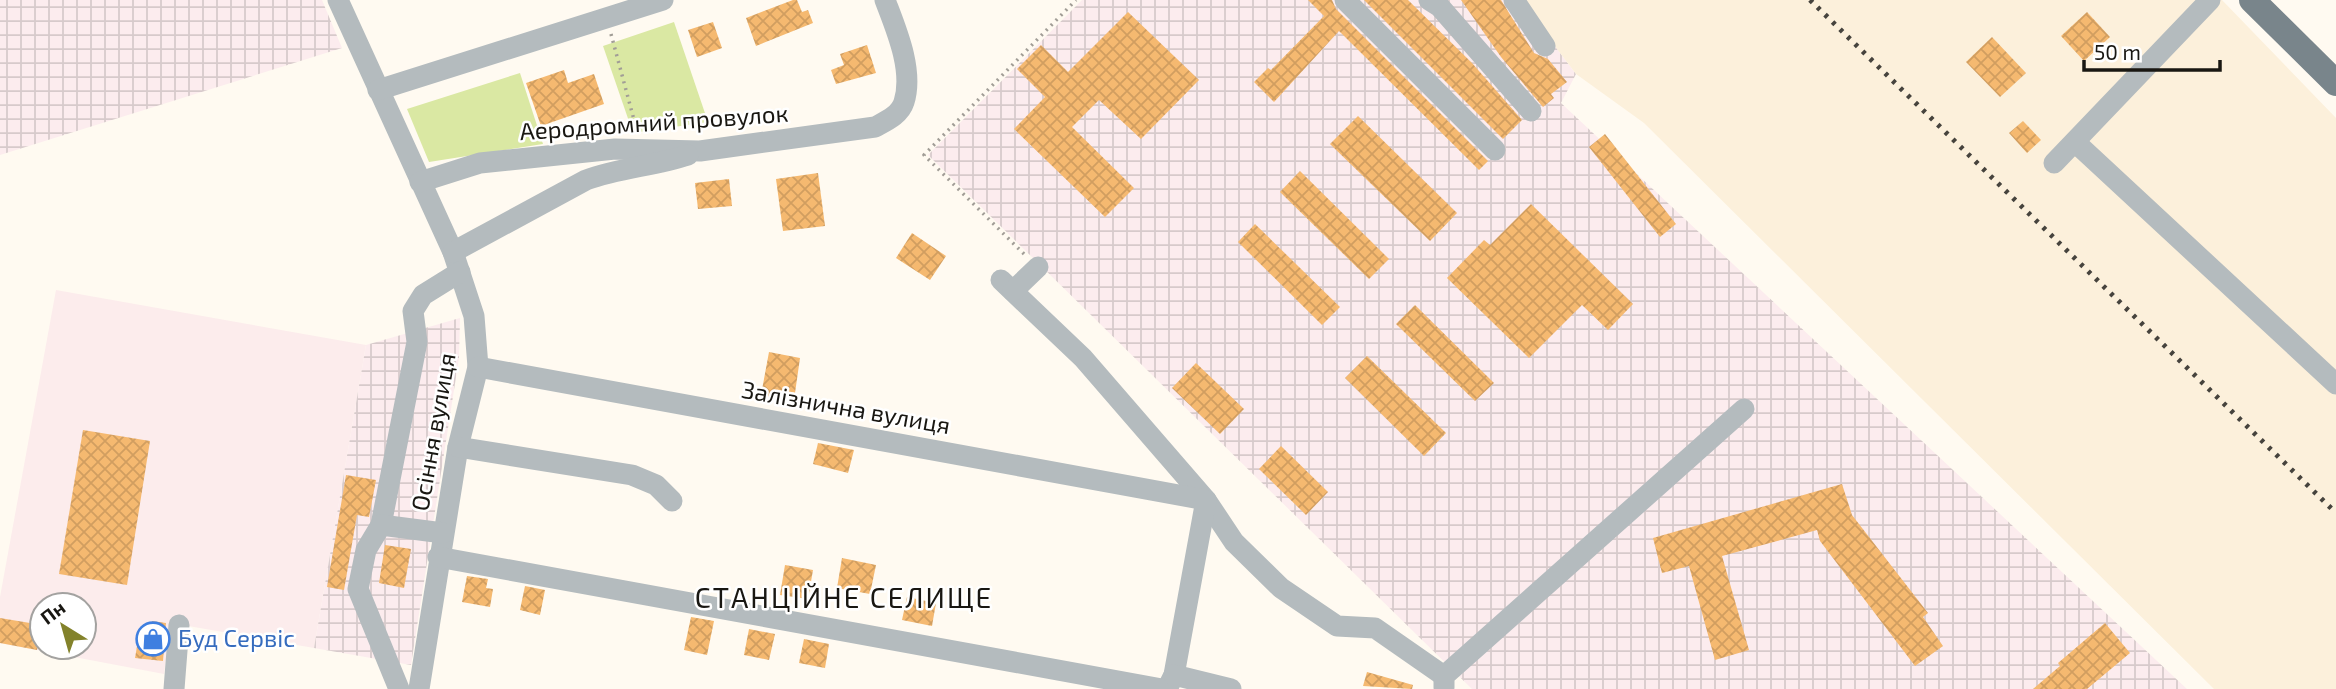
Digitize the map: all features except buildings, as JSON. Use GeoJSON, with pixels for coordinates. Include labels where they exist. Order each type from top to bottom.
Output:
{"type":"FeatureCollection","features":[{"type":"Feature","properties":{"kind":"main road"},"geometry":{"type":"LineString","coordinates":[[2252,0],[2336,83]]}},
{"type":"Feature","properties":{"kind":"street","name":"Осіння вулиця"},"geometry":{"type":"LineString","coordinates":[[338,0],[457,262],[474,316],[478,367],[458,447],[438,557],[419,689]]}},
{"type":"Feature","properties":{"kind":"street"},"geometry":{"type":"LineString","coordinates":[[378,90],[663,0]]}},
{"type":"Feature","properties":{"kind":"street","name":"Аеродромний провулок"},"geometry":{"type":"LineString","coordinates":[[419,182],[480,163],[642,148],[700,151],[854,132],[892,118],[904,104],[906,85],[897,31],[885,0]]}},
{"type":"Feature","properties":{"kind":"street"},"geometry":{"type":"LineString","coordinates":[[1345,0],[1495,150]]}},
{"type":"Feature","properties":{"kind":"street"},"geometry":{"type":"LineString","coordinates":[[1514,0],[1545,46]]}},
{"type":"Feature","properties":{"kind":"street"},"geometry":{"type":"LineString","coordinates":[[2054,163],[2210,0]]}},
{"type":"Feature","properties":{"kind":"street"},"geometry":{"type":"LineString","coordinates":[[1436,2],[1531,111]]}},
{"type":"Feature","properties":{"kind":"street"},"geometry":{"type":"LineString","coordinates":[[2075,142],[2336,384]]}},
{"type":"Feature","properties":{"kind":"street"},"geometry":{"type":"LineString","coordinates":[[399,689],[358,589],[366,550],[381,525],[416,342],[413,311],[423,295],[457,262],[586,180],[608,172],[660,165],[700,151]]}},
{"type":"Feature","properties":{"kind":"street"},"geometry":{"type":"LineString","coordinates":[[1038,267],[1007,286],[1083,358],[1206,500],[1234,542],[1281,588],[1337,626],[1375,628],[1444,682],[1744,409]]}},
{"type":"Feature","properties":{"kind":"street","name":"Залізнична вулиця"},"geometry":{"type":"LineString","coordinates":[[478,367],[1206,500]]}},
{"type":"Feature","properties":{"kind":"street"},"geometry":{"type":"LineString","coordinates":[[458,447],[632,475],[656,485],[672,501]]}},
{"type":"Feature","properties":{"kind":"street"},"geometry":{"type":"LineString","coordinates":[[1167,684],[1206,500]]}},
{"type":"Feature","properties":{"kind":"street"},"geometry":{"type":"LineString","coordinates":[[381,525],[443,533]]}},
{"type":"Feature","properties":{"kind":"street"},"geometry":{"type":"LineString","coordinates":[[438,557],[1167,684],[1231,689]]}},
{"type":"Feature","properties":{"kind":"street"},"geometry":{"type":"LineString","coordinates":[[173,689],[179,625]]}},
{"type":"Feature","properties":{"kind":"path"},"geometry":{"type":"LineString","coordinates":[[1038,267],[924,155],[1076,0]]}},
{"type":"Feature","properties":{"kind":"path"},"geometry":{"type":"LineString","coordinates":[[607,18],[642,148]]}},
{"type":"Feature","properties":{"kind":"shaded area"},"geometry":{"type":"Polygon","coordinates":[[[0,0],[322,0],[342,48],[0,155],[0,0]]]}},
{"type":"Feature","properties":{"kind":"shaded area"},"geometry":{"type":"Polygon","coordinates":[[[1082,0],[1520,0],[1576,74],[1561,103],[2187,689],[1472,689],[928,155],[1082,0]]]}},
{"type":"Feature","properties":{"kind":"shaded area"},"geometry":{"type":"Polygon","coordinates":[[[1520,0],[2222,0],[2336,118],[2336,689],[2214,689],[1644,123],[1576,74],[1520,0]]]}},
{"type":"Feature","properties":{"kind":"shaded area"},"geometry":{"type":"Polygon","coordinates":[[[56,290],[366,345],[314,648],[171,623],[164,674],[95,661],[98,661],[98,591],[28,591],[28,648],[0,643],[0,597],[56,290]]]}},
{"type":"Feature","properties":{"kind":"shaded area"},"geometry":{"type":"Polygon","coordinates":[[[460,318],[459,358],[411,665],[314,648],[366,345],[460,318]]]}},
{"type":"Feature","properties":{"kind":"green space"},"geometry":{"type":"Polygon","coordinates":[[[674,22],[708,122],[633,133],[603,46],[674,22]]]}},
{"type":"Feature","properties":{"kind":"green space"},"geometry":{"type":"Polygon","coordinates":[[[520,73],[543,144],[429,162],[407,109],[520,73]]]}},
{"type":"Feature","properties":{"kind":"railway"},"geometry":{"type":"LineString","coordinates":[[1810,0],[2336,513]]}},
{"type":"Feature","properties":{"kind":"place","name":"Буд Сервіс"},"geometry":{"type":"Point","coordinates":[153,639]}},
{"type":"Feature","properties":{"kind":"district","name":"СТАНЦІЙНЕ СЕЛИЩЕ"},"geometry":{"type":"Point","coordinates":[844,598]}}]}
